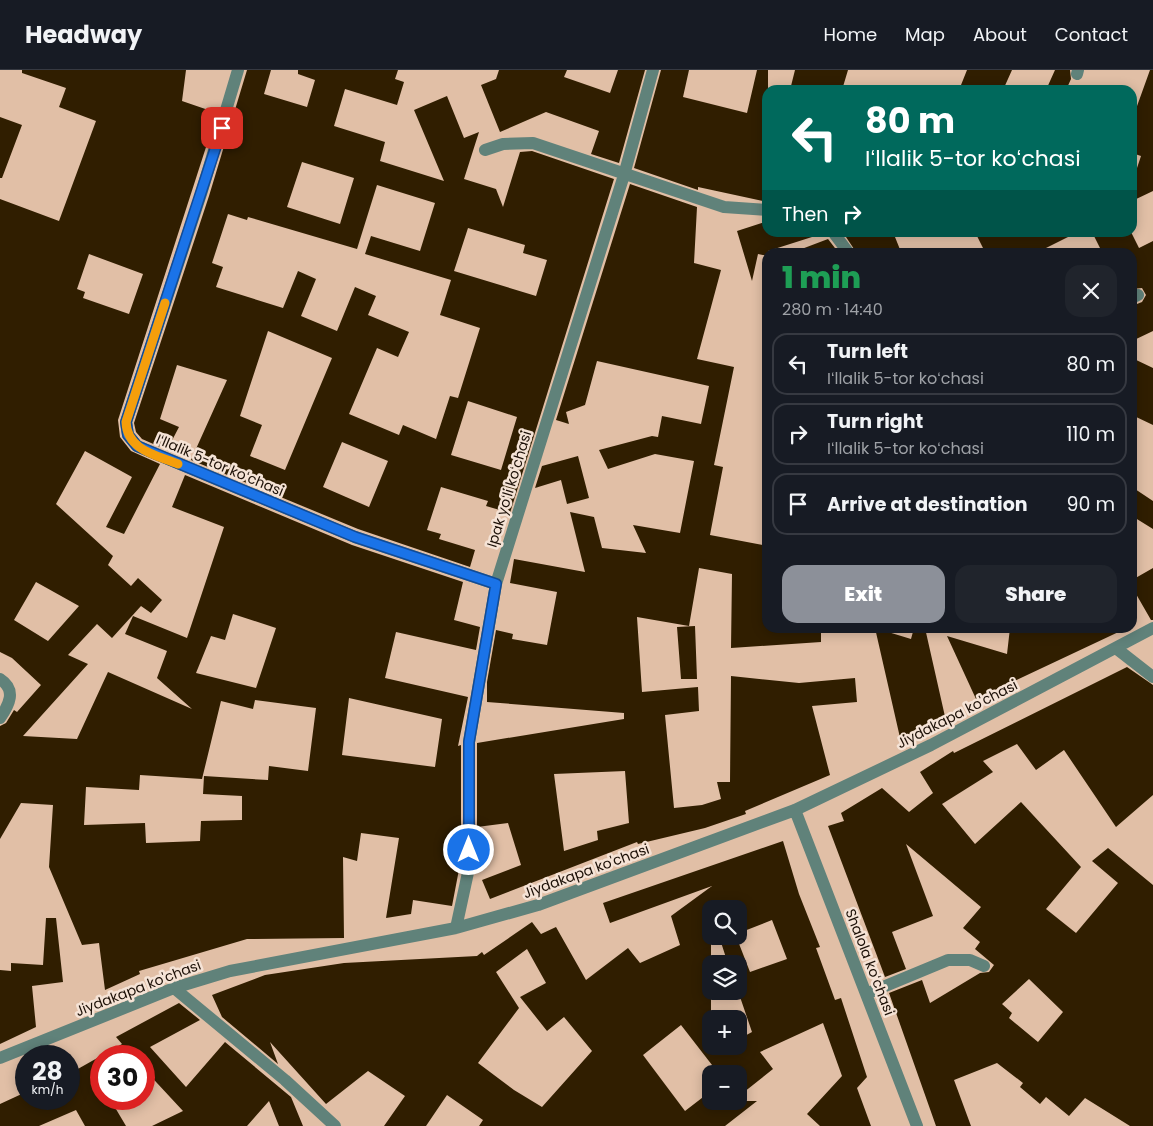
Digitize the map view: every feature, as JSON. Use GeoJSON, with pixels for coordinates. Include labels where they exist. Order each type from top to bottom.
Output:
{"type":"FeatureCollection","features":[{"type":"Feature","properties":{"kind":"street","name":"Iʻllalik 5-tor koʻchasi"},"geometry":{"type":"LineString","coordinates":[[238,70],[201,194],[126,422],[128,435],[137,446],[355,537],[496,584]]}},
{"type":"Feature","properties":{"kind":"street","name":"Ipak yoʻli koʻchasi"},"geometry":{"type":"LineString","coordinates":[[456,928],[469,868],[469,742],[496,584],[624,175],[653,70]]}},
{"type":"Feature","properties":{"kind":"street"},"geometry":{"type":"LineString","coordinates":[[484,150],[503,144],[533,143],[724,207],[762,210]]}},
{"type":"Feature","properties":{"kind":"street"},"geometry":{"type":"LineString","coordinates":[[837,237],[845,248]]}},
{"type":"Feature","properties":{"kind":"street","name":"Jiydakapa ko'chasi"},"geometry":{"type":"LineString","coordinates":[[0,1058],[174,988],[230,971],[456,928],[538,906],[794,810],[931,745],[1117,649],[1153,628]]}},
{"type":"Feature","properties":{"kind":"street"},"geometry":{"type":"LineString","coordinates":[[1117,649],[1153,677]]}},
{"type":"Feature","properties":{"kind":"street"},"geometry":{"type":"LineString","coordinates":[[0,679],[10,690],[11,700],[0,718]]}},
{"type":"Feature","properties":{"kind":"street","name":"Shalola koʻchasi"},"geometry":{"type":"LineString","coordinates":[[794,810],[917,1126]]}},
{"type":"Feature","properties":{"kind":"street"},"geometry":{"type":"LineString","coordinates":[[866,994],[948,960],[970,960],[984,966]]}},
{"type":"Feature","properties":{"kind":"street"},"geometry":{"type":"LineString","coordinates":[[174,988],[285,1080],[335,1126]]}},
{"type":"Feature","properties":{"kind":"building"},"geometry":{"type":"Polygon","coordinates":[[[22,70],[186,70],[182,101],[217,113],[118,420],[120,437],[131,451],[160,464],[124,534],[106,527],[132,477],[85,451],[56,504],[113,556],[108,565],[131,586],[138,578],[162,600],[151,613],[141,606],[112,638],[97,624],[68,655],[88,664],[23,736],[77,739],[108,672],[192,709],[157,678],[167,651],[125,634],[133,616],[187,638],[224,527],[172,507],[185,475],[352,545],[463,582],[454,620],[480,627],[476,650],[396,632],[385,678],[468,697],[458,746],[461,745],[461,859],[452,906],[413,900],[411,914],[386,918],[399,838],[361,833],[357,861],[343,857],[344,938],[247,939],[139,971],[140,974],[105,990],[99,943],[82,945],[49,867],[53,805],[21,803],[0,839],[0,726],[6,723],[14,710],[17,712],[41,685],[12,658],[0,652],[0,199],[59,221],[96,121],[59,107],[66,88],[22,73],[22,70]],[[89,254],[77,289],[85,292],[83,298],[129,314],[143,274],[89,254]],[[36,582],[14,620],[48,641],[79,606],[36,582]],[[233,614],[225,640],[211,636],[196,673],[256,688],[276,628],[233,614]],[[349,698],[342,755],[435,767],[442,719],[349,698]],[[255,700],[253,709],[221,701],[202,779],[140,775],[139,790],[86,787],[84,825],[145,823],[146,843],[200,841],[201,821],[242,820],[242,796],[203,794],[204,776],[268,780],[269,766],[308,771],[316,708],[255,700]]]}},
{"type":"Feature","properties":{"kind":"building"},"geometry":{"type":"Polygon","coordinates":[[[247,70],[271,70],[264,94],[307,107],[315,80],[298,74],[298,70],[398,70],[395,79],[404,82],[397,105],[345,89],[334,126],[385,142],[380,161],[444,181],[414,110],[447,96],[464,138],[479,132],[464,179],[496,189],[503,207],[520,152],[532,151],[614,179],[510,513],[486,506],[488,501],[441,487],[427,530],[441,534],[439,539],[475,550],[470,567],[358,529],[191,460],[227,380],[177,365],[160,419],[179,427],[167,450],[142,439],[136,432],[134,423],[209,196],[247,70]],[[302,162],[287,207],[340,224],[354,178],[302,162]],[[377,185],[357,249],[248,217],[247,220],[228,214],[212,263],[223,267],[216,287],[283,308],[298,271],[316,279],[301,316],[337,331],[355,287],[376,296],[368,315],[409,332],[398,357],[377,348],[349,414],[399,435],[403,425],[436,439],[450,396],[458,398],[480,328],[440,315],[451,280],[365,254],[371,236],[420,251],[435,203],[377,185]],[[468,228],[454,271],[536,296],[547,260],[523,253],[525,245],[468,228]],[[268,331],[240,416],[262,425],[250,456],[285,470],[332,358],[268,331]],[[468,401],[451,455],[501,470],[517,417],[468,401]],[[342,442],[323,487],[369,507],[388,461],[342,442]]]}},
{"type":"Feature","properties":{"kind":"building"},"geometry":{"type":"Polygon","coordinates":[[[499,70],[567,70],[564,77],[610,93],[618,70],[645,70],[619,163],[591,154],[599,131],[546,112],[500,132],[481,85],[496,79],[499,70]]]}},
{"type":"Feature","properties":{"kind":"building"},"geometry":{"type":"Polygon","coordinates":[[[661,70],[689,70],[683,97],[747,113],[757,70],[768,70],[768,85],[762,85],[762,201],[698,187],[698,190],[634,168],[661,70]]]}},
{"type":"Feature","properties":{"kind":"building"},"geometry":{"type":"Polygon","coordinates":[[[795,70],[848,70],[844,85],[791,85],[795,70]]]}},
{"type":"Feature","properties":{"kind":"building"},"geometry":{"type":"Polygon","coordinates":[[[967,70],[1012,70],[1005,85],[961,85],[967,70]]]}},
{"type":"Feature","properties":{"kind":"building"},"geometry":{"type":"Polygon","coordinates":[[[1055,70],[1070,70],[1071,79],[1068,85],[1048,85],[1055,70]]]}},
{"type":"Feature","properties":{"kind":"building"},"geometry":{"type":"Polygon","coordinates":[[[1150,70],[1153,70],[1153,191],[1137,199],[1137,168],[1141,156],[1137,155],[1137,106],[1150,70]]]}},
{"type":"Feature","properties":{"kind":"building"},"geometry":{"type":"Polygon","coordinates":[[[0,117],[22,125],[2,178],[0,178],[0,117]]]}},
{"type":"Feature","properties":{"kind":"building"},"geometry":{"type":"Polygon","coordinates":[[[630,184],[697,207],[694,263],[721,270],[697,359],[734,367],[714,465],[723,467],[710,535],[762,545],[762,633],[821,633],[821,642],[731,648],[732,574],[699,568],[689,626],[637,617],[642,692],[698,687],[699,711],[665,715],[674,808],[702,805],[721,799],[717,782],[730,782],[731,676],[799,683],[855,678],[857,702],[812,706],[830,775],[745,811],[746,814],[705,828],[638,844],[637,842],[490,899],[482,880],[521,865],[508,823],[477,827],[477,743],[624,719],[624,713],[487,702],[487,682],[496,630],[513,634],[512,639],[547,645],[557,592],[510,583],[514,559],[585,572],[570,512],[594,517],[602,548],[646,553],[633,525],[680,533],[694,461],[655,454],[608,469],[599,450],[652,436],[658,437],[662,416],[701,424],[709,386],[597,361],[585,405],[566,412],[569,424],[556,420],[630,184]],[[625,771],[554,774],[564,851],[598,840],[597,831],[629,823],[625,771]]]}},
{"type":"Feature","properties":{"kind":"building"},"geometry":{"type":"Polygon","coordinates":[[[762,223],[762,237],[812,237],[777,248],[762,248],[762,255],[758,254],[752,281],[737,231],[762,223]]]}},
{"type":"Feature","properties":{"kind":"building"},"geometry":{"type":"Polygon","coordinates":[[[846,237],[895,237],[899,248],[853,248],[846,237]]]}},
{"type":"Feature","properties":{"kind":"building"},"geometry":{"type":"Polygon","coordinates":[[[978,237],[1068,237],[1046,248],[983,248],[978,237]]]}},
{"type":"Feature","properties":{"kind":"building"},"geometry":{"type":"Polygon","coordinates":[[[1094,237],[1134,237],[1139,248],[1153,241],[1153,331],[1137,339],[1137,304],[1142,302],[1146,295],[1142,288],[1137,288],[1137,248],[1100,248],[1094,237]]]}},
{"type":"Feature","properties":{"kind":"building"},"geometry":{"type":"Polygon","coordinates":[[[828,239],[835,248],[804,248],[828,239]]]}},
{"type":"Feature","properties":{"kind":"building"},"geometry":{"type":"Polygon","coordinates":[[[1137,360],[1153,368],[1153,425],[1137,417],[1137,360]]]}},
{"type":"Feature","properties":{"kind":"building"},"geometry":{"type":"Polygon","coordinates":[[[578,456],[589,498],[567,504],[561,480],[535,488],[542,466],[578,456]]]}},
{"type":"Feature","properties":{"kind":"building"},"geometry":{"type":"Polygon","coordinates":[[[1137,490],[1153,501],[1153,529],[1137,519],[1137,490]]]}},
{"type":"Feature","properties":{"kind":"building"},"geometry":{"type":"Polygon","coordinates":[[[1153,568],[1153,620],[1151,620],[1137,596],[1137,577],[1153,568]]]}},
{"type":"Feature","properties":{"kind":"building"},"geometry":{"type":"Polygon","coordinates":[[[695,626],[697,679],[681,679],[677,627],[695,626]]]}},
{"type":"Feature","properties":{"kind":"building"},"geometry":{"type":"Polygon","coordinates":[[[876,633],[891,633],[911,639],[913,633],[926,633],[946,721],[901,742],[876,633]]]}},
{"type":"Feature","properties":{"kind":"building"},"geometry":{"type":"Polygon","coordinates":[[[1009,633],[1116,633],[976,699],[947,636],[1007,654],[1009,633]]]}},
{"type":"Feature","properties":{"kind":"building"},"geometry":{"type":"Polygon","coordinates":[[[1127,667],[1153,685],[1153,795],[1116,827],[1064,750],[1036,770],[1017,744],[983,761],[993,772],[942,804],[975,844],[1021,802],[1081,867],[1046,909],[1076,933],[1118,883],[1092,861],[1108,848],[1153,885],[1153,1126],[1130,1126],[1085,1098],[1069,1116],[1046,1097],[1040,1104],[1020,1087],[1023,1083],[997,1063],[954,1080],[971,1126],[936,1126],[889,993],[922,980],[930,1003],[980,973],[989,972],[994,965],[975,949],[980,942],[963,928],[981,907],[906,844],[933,916],[892,932],[906,969],[885,977],[828,826],[844,821],[841,813],[882,788],[909,812],[933,793],[920,772],[953,751],[954,753],[1127,667]],[[1029,979],[1002,1004],[1012,1013],[1009,1018],[1038,1042],[1063,1012],[1029,979]]]}},
{"type":"Feature","properties":{"kind":"building"},"geometry":{"type":"Polygon","coordinates":[[[783,841],[799,894],[820,947],[816,948],[835,1000],[841,998],[867,1077],[857,1088],[871,1126],[820,1126],[807,1114],[842,1076],[823,1023],[760,1052],[773,1069],[747,1090],[747,1065],[712,1065],[704,1055],[747,1055],[747,1035],[752,1032],[747,1017],[747,1010],[744,1010],[741,1000],[747,1000],[747,964],[750,972],[787,959],[772,920],[747,930],[747,900],[702,900],[702,945],[711,945],[711,955],[702,955],[702,1000],[711,1000],[711,1010],[702,1010],[702,1052],[681,1025],[643,1055],[685,1111],[702,1098],[702,1110],[745,1110],[725,1126],[479,1126],[483,1120],[447,1095],[426,1126],[384,1126],[405,1096],[368,1071],[326,1104],[270,1042],[278,1064],[222,1017],[212,995],[265,975],[344,963],[477,956],[482,952],[484,955],[532,922],[541,934],[556,927],[586,980],[628,948],[640,963],[680,945],[671,916],[712,886],[610,923],[603,903],[783,841]],[[527,949],[496,972],[519,1008],[478,1063],[514,1090],[542,1107],[592,1051],[564,1017],[547,1031],[520,997],[546,983],[527,949]]]}},
{"type":"Feature","properties":{"kind":"building"},"geometry":{"type":"Polygon","coordinates":[[[46,918],[56,918],[63,982],[32,986],[36,1027],[0,1044],[0,970],[11,971],[11,963],[43,965],[46,918]]]}},
{"type":"Feature","properties":{"kind":"building"},"geometry":{"type":"Polygon","coordinates":[[[722,945],[740,945],[743,955],[725,955],[722,945]]]}},
{"type":"Feature","properties":{"kind":"building"},"geometry":{"type":"Polygon","coordinates":[[[179,1003],[200,1020],[154,1045],[120,1045],[122,1044],[116,1037],[179,1003]]]}},
{"type":"Feature","properties":{"kind":"building"},"geometry":{"type":"Polygon","coordinates":[[[225,1042],[291,1097],[303,1126],[279,1126],[269,1101],[247,1126],[152,1126],[183,1111],[155,1081],[155,1053],[186,1087],[225,1042]]]}},
{"type":"Feature","properties":{"kind":"building"},"geometry":{"type":"Polygon","coordinates":[[[90,1062],[90,1110],[117,1110],[126,1126],[85,1126],[76,1110],[80,1110],[80,1068],[90,1062]]]}},
{"type":"Feature","properties":{"kind":"building"},"geometry":{"type":"Polygon","coordinates":[[[15,1097],[15,1110],[76,1110],[39,1126],[0,1126],[0,1104],[15,1097]]]}},
{"type":"Feature","properties":{"kind":"building"},"geometry":{"type":"Polygon","coordinates":[[[747,1101],[757,1101],[747,1109],[747,1101]]]}},
{"type":"Feature","properties":{"kind":"slow traffic"},"geometry":{"type":"LineString","coordinates":[[165,303],[126,422],[126,430],[137,446],[178,464]]}},
{"type":"Feature","properties":{"kind":"route"},"geometry":{"type":"LineString","coordinates":[[222,128],[126,422],[126,430],[137,446],[235,488],[355,537],[496,584],[469,742],[469,850]]}}]}
